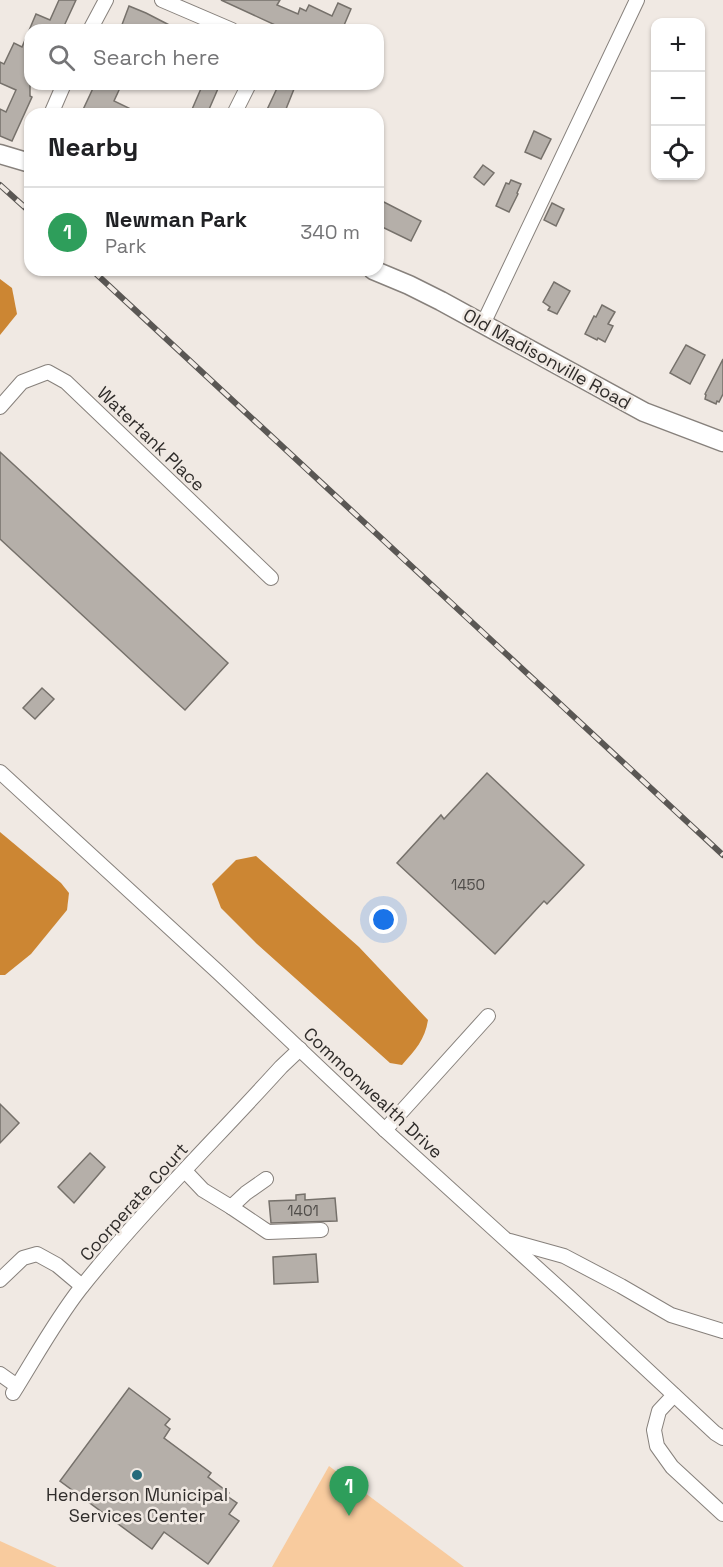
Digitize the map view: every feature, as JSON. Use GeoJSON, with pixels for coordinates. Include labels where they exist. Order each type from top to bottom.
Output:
{"type":"FeatureCollection","features":[{"type":"Feature","properties":{"kind":"main road"},"geometry":{"type":"LineString","coordinates":[[0,154],[24,160]]}},
{"type":"Feature","properties":{"kind":"main road","name":"Old Madisonville Road"},"geometry":{"type":"LineString","coordinates":[[384,275],[409,285],[483,324],[644,412],[723,442]]}},
{"type":"Feature","properties":{"kind":"street"},"geometry":{"type":"LineString","coordinates":[[93,24],[106,0]]}},
{"type":"Feature","properties":{"kind":"street"},"geometry":{"type":"LineString","coordinates":[[162,0],[218,24]]}},
{"type":"Feature","properties":{"kind":"street"},"geometry":{"type":"LineString","coordinates":[[483,324],[638,0]]}},
{"type":"Feature","properties":{"kind":"street"},"geometry":{"type":"LineString","coordinates":[[54,108],[61,90]]}},
{"type":"Feature","properties":{"kind":"street"},"geometry":{"type":"LineString","coordinates":[[237,108],[246,90]]}},
{"type":"Feature","properties":{"kind":"street","name":"Watertank Place"},"geometry":{"type":"LineString","coordinates":[[0,407],[22,382],[48,372],[66,382],[271,578]]}},
{"type":"Feature","properties":{"kind":"street","name":"Commonwealth Drive"},"geometry":{"type":"LineString","coordinates":[[0,772],[385,1130],[723,1438]]}},
{"type":"Feature","properties":{"kind":"street"},"geometry":{"type":"LineString","coordinates":[[385,1130],[488,1016]]}},
{"type":"Feature","properties":{"kind":"street","name":"Coorperate Court"},"geometry":{"type":"LineString","coordinates":[[0,1374],[15,1390],[82,1286],[136,1224],[300,1049]]}},
{"type":"Feature","properties":{"kind":"street"},"geometry":{"type":"LineString","coordinates":[[185,1171],[203,1190],[268,1232],[321,1230]]}},
{"type":"Feature","properties":{"kind":"street"},"geometry":{"type":"LineString","coordinates":[[231,1207],[266,1179]]}},
{"type":"Feature","properties":{"kind":"street"},"geometry":{"type":"LineString","coordinates":[[505,1239],[564,1256],[671,1314],[723,1331]]}},
{"type":"Feature","properties":{"kind":"street"},"geometry":{"type":"LineString","coordinates":[[0,1280],[23,1258],[37,1254],[57,1265],[82,1286]]}},
{"type":"Feature","properties":{"kind":"street"},"geometry":{"type":"LineString","coordinates":[[674,1395],[659,1411],[654,1430],[657,1446],[672,1467],[723,1514]]}},
{"type":"Feature","properties":{"kind":"shaded area"},"geometry":{"type":"Polygon","coordinates":[[[0,279],[12,288],[17,314],[0,335],[0,279]]]}},
{"type":"Feature","properties":{"kind":"shaded area"},"geometry":{"type":"Polygon","coordinates":[[[0,832],[61,883],[69,893],[67,910],[31,954],[5,975],[0,975],[0,832]]]}},
{"type":"Feature","properties":{"kind":"shaded area"},"geometry":{"type":"Polygon","coordinates":[[[256,856],[359,947],[428,1020],[422,1039],[402,1065],[390,1063],[257,944],[221,908],[212,884],[236,860],[256,856]]]}},
{"type":"Feature","properties":{"kind":"shaded area"},"geometry":{"type":"Polygon","coordinates":[[[329,1466],[464,1567],[272,1567],[329,1466]]]}},
{"type":"Feature","properties":{"kind":"shaded area"},"geometry":{"type":"Polygon","coordinates":[[[0,1541],[57,1567],[0,1567],[0,1541]]]}},
{"type":"Feature","properties":{"kind":"building"},"geometry":{"type":"Polygon","coordinates":[[[59,0],[76,0],[65,24],[32,24],[36,14],[50,20],[59,0]]]}},
{"type":"Feature","properties":{"kind":"building"},"geometry":{"type":"Polygon","coordinates":[[[221,0],[280,0],[277,5],[298,14],[300,8],[306,11],[309,5],[332,16],[338,3],[351,9],[345,24],[273,24],[221,0]]]}},
{"type":"Feature","properties":{"kind":"building"},"geometry":{"type":"Polygon","coordinates":[[[129,6],[167,24],[122,24],[129,6]]]}},
{"type":"Feature","properties":{"kind":"building"},"geometry":{"type":"Polygon","coordinates":[[[24,42],[24,90],[30,90],[32,97],[27,108],[24,108],[24,115],[12,141],[0,136],[0,109],[6,112],[16,90],[0,83],[0,62],[4,64],[14,43],[22,47],[24,42]]]}},
{"type":"Feature","properties":{"kind":"building"},"geometry":{"type":"Polygon","coordinates":[[[92,90],[119,90],[114,101],[129,108],[84,108],[92,90]]]}},
{"type":"Feature","properties":{"kind":"building"},"geometry":{"type":"Polygon","coordinates":[[[200,90],[217,90],[210,108],[193,108],[200,90]]]}},
{"type":"Feature","properties":{"kind":"building"},"geometry":{"type":"Polygon","coordinates":[[[276,90],[294,90],[286,108],[268,108],[276,90]]]}},
{"type":"Feature","properties":{"kind":"building"},"geometry":{"type":"Polygon","coordinates":[[[534,131],[551,139],[541,159],[525,152],[534,131]]]}},
{"type":"Feature","properties":{"kind":"building"},"geometry":{"type":"Polygon","coordinates":[[[483,165],[494,173],[484,185],[474,177],[483,165]]]}},
{"type":"Feature","properties":{"kind":"building"},"geometry":{"type":"Polygon","coordinates":[[[511,180],[521,184],[509,212],[496,206],[506,183],[509,184],[511,180]]]}},
{"type":"Feature","properties":{"kind":"building"},"geometry":{"type":"Polygon","coordinates":[[[384,202],[421,221],[411,241],[384,228],[384,202]]]}},
{"type":"Feature","properties":{"kind":"building"},"geometry":{"type":"Polygon","coordinates":[[[552,203],[564,209],[556,226],[544,220],[552,203]]]}},
{"type":"Feature","properties":{"kind":"building"},"geometry":{"type":"Polygon","coordinates":[[[554,282],[570,291],[557,314],[548,310],[550,307],[543,302],[554,282]]]}},
{"type":"Feature","properties":{"kind":"building"},"geometry":{"type":"Polygon","coordinates":[[[602,305],[615,312],[608,324],[613,326],[605,342],[585,334],[602,305]]]}},
{"type":"Feature","properties":{"kind":"building"},"geometry":{"type":"Polygon","coordinates":[[[686,345],[705,355],[690,384],[670,373],[686,345]]]}},
{"type":"Feature","properties":{"kind":"building"},"geometry":{"type":"Polygon","coordinates":[[[723,359],[723,394],[716,404],[705,399],[705,394],[723,359]]]}},
{"type":"Feature","properties":{"kind":"building"},"geometry":{"type":"Polygon","coordinates":[[[0,452],[228,663],[185,710],[0,539],[0,452]]]}},
{"type":"Feature","properties":{"kind":"building"},"geometry":{"type":"Polygon","coordinates":[[[42,688],[54,699],[35,719],[23,708],[42,688]]]}},
{"type":"Feature","properties":{"kind":"building"},"geometry":{"type":"Polygon","coordinates":[[[487,773],[584,865],[547,904],[544,901],[495,954],[397,863],[441,815],[444,819],[487,773]]]}},
{"type":"Feature","properties":{"kind":"building"},"geometry":{"type":"Polygon","coordinates":[[[0,1104],[19,1123],[0,1143],[0,1104]]]}},
{"type":"Feature","properties":{"kind":"building"},"geometry":{"type":"Polygon","coordinates":[[[90,1153],[105,1167],[74,1203],[58,1187],[90,1153]]]}},
{"type":"Feature","properties":{"kind":"building"},"geometry":{"type":"Polygon","coordinates":[[[305,1194],[305,1200],[335,1198],[337,1221],[271,1223],[269,1201],[296,1200],[296,1195],[305,1194]]]}},
{"type":"Feature","properties":{"kind":"building"},"geometry":{"type":"Polygon","coordinates":[[[316,1254],[318,1282],[274,1284],[273,1257],[316,1254]]]}},
{"type":"Feature","properties":{"kind":"building","name":"Henderson Municipal Services Center"},"geometry":{"type":"Polygon","coordinates":[[[129,1388],[170,1419],[165,1425],[170,1429],[164,1438],[211,1473],[208,1477],[229,1493],[227,1496],[237,1503],[229,1514],[239,1521],[208,1564],[164,1532],[152,1549],[60,1481],[129,1388]]]}},
{"type":"Feature","properties":{"kind":"railway"},"geometry":{"type":"LineString","coordinates":[[0,185],[24,207]]}},
{"type":"Feature","properties":{"kind":"railway"},"geometry":{"type":"LineString","coordinates":[[98,276],[723,855]]}},
{"type":"Feature","properties":{"kind":"place","name":"Henderson Municipal Services Center"},"geometry":{"type":"Point","coordinates":[137,1475]}},
{"type":"Feature","properties":{"kind":"place","name":"Newman Park"},"geometry":{"type":"Point","coordinates":[349,1516]}}]}
